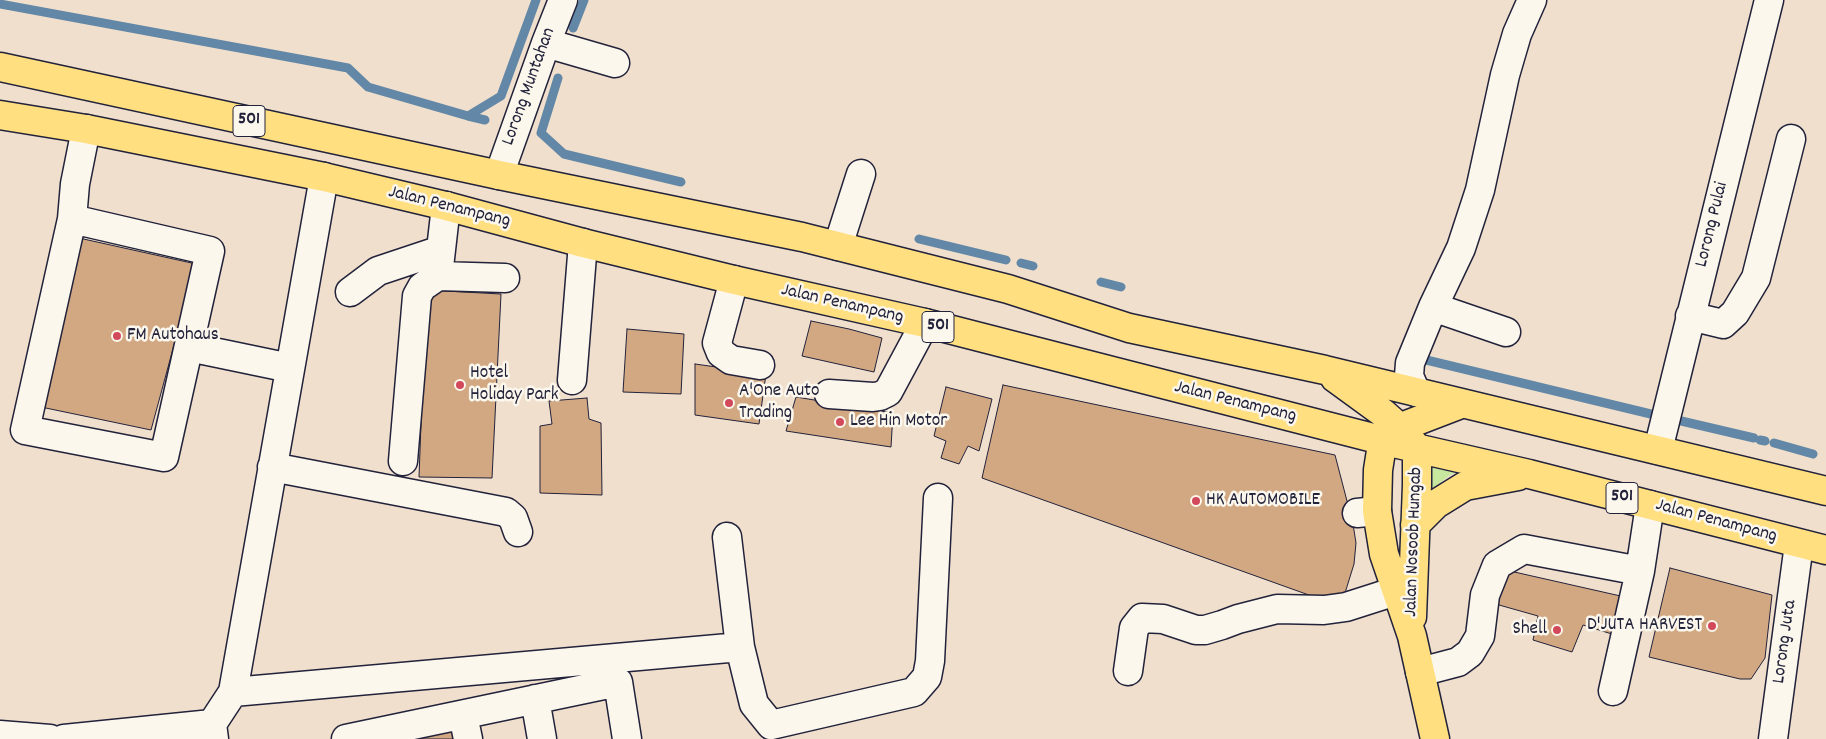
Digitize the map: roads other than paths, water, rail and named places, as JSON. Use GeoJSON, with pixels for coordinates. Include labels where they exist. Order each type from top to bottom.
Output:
{"type":"FeatureCollection","features":[{"type":"Feature","properties":{"kind":"main road","name":"501"},"geometry":{"type":"LineString","coordinates":[[0,67],[498,175],[838,246],[1008,288],[1129,328],[1325,370],[1826,491]]}},
{"type":"Feature","properties":{"kind":"main road","name":"Jalan Penampang"},"geometry":{"type":"LineString","coordinates":[[0,115],[86,129],[324,177],[446,206],[583,243],[734,280],[925,323],[1401,439],[1529,474],[1826,550]]}},
{"type":"Feature","properties":{"kind":"main road"},"geometry":{"type":"LineString","coordinates":[[1325,370],[1383,413],[1401,439],[1428,416],[1461,404]]}},
{"type":"Feature","properties":{"kind":"main road","name":"Jalan Nosoob Hungab"},"geometry":{"type":"LineString","coordinates":[[1412,636],[1418,459],[1401,439],[1381,450],[1367,512],[1384,554],[1412,636],[1435,739]]}},
{"type":"Feature","properties":{"kind":"main road"},"geometry":{"type":"LineString","coordinates":[[1415,525],[1436,504],[1465,486],[1529,474]]}},
{"type":"Feature","properties":{"kind":"street","name":"Lorong Muntahan"},"geometry":{"type":"LineString","coordinates":[[498,175],[563,0]]}},
{"type":"Feature","properties":{"kind":"street"},"geometry":{"type":"LineString","coordinates":[[1416,392],[1409,376],[1410,363],[1460,248],[1480,190],[1505,75],[1517,34],[1532,0]]}},
{"type":"Feature","properties":{"kind":"street","name":"Lorong Pulai"},"geometry":{"type":"LineString","coordinates":[[1658,450],[1769,0]]}},
{"type":"Feature","properties":{"kind":"street"},"geometry":{"type":"LineString","coordinates":[[546,43],[615,63]]}},
{"type":"Feature","properties":{"kind":"street"},"geometry":{"type":"LineString","coordinates":[[72,219],[210,251],[164,458],[25,430],[72,219],[75,184],[86,129]]}},
{"type":"Feature","properties":{"kind":"street"},"geometry":{"type":"LineString","coordinates":[[1690,316],[1723,324],[1735,313],[1756,278],[1791,139]]}},
{"type":"Feature","properties":{"kind":"street"},"geometry":{"type":"LineString","coordinates":[[838,246],[861,174]]}},
{"type":"Feature","properties":{"kind":"street"},"geometry":{"type":"LineString","coordinates":[[64,739],[213,731],[232,692],[324,177]]}},
{"type":"Feature","properties":{"kind":"street"},"geometry":{"type":"LineString","coordinates":[[403,461],[417,296],[440,263],[446,206]]}},
{"type":"Feature","properties":{"kind":"street"},"geometry":{"type":"LineString","coordinates":[[572,380],[583,243]]}},
{"type":"Feature","properties":{"kind":"street"},"geometry":{"type":"LineString","coordinates":[[350,292],[378,271],[440,263],[505,278]]}},
{"type":"Feature","properties":{"kind":"street"},"geometry":{"type":"LineString","coordinates":[[734,280],[717,343],[721,353],[731,360],[760,365]]}},
{"type":"Feature","properties":{"kind":"street"},"geometry":{"type":"LineString","coordinates":[[1433,307],[1506,332]]}},
{"type":"Feature","properties":{"kind":"street"},"geometry":{"type":"LineString","coordinates":[[829,394],[873,397],[888,392],[925,323]]}},
{"type":"Feature","properties":{"kind":"street"},"geometry":{"type":"LineString","coordinates":[[188,346],[290,368]]}},
{"type":"Feature","properties":{"kind":"street"},"geometry":{"type":"LineString","coordinates":[[272,466],[506,512],[513,518],[518,532]]}},
{"type":"Feature","properties":{"kind":"street"},"geometry":{"type":"LineString","coordinates":[[727,537],[740,648],[754,704],[771,725],[914,692],[927,677],[930,661],[938,498]]}},
{"type":"Feature","properties":{"kind":"street"},"geometry":{"type":"LineString","coordinates":[[1613,691],[1640,571],[1650,504]]}},
{"type":"Feature","properties":{"kind":"street","name":"Lorong Juta"},"geometry":{"type":"LineString","coordinates":[[1773,739],[1799,544]]}},
{"type":"Feature","properties":{"kind":"street"},"geometry":{"type":"LineString","coordinates":[[1420,672],[1458,662],[1470,653],[1480,636],[1484,595],[1498,565],[1524,549],[1640,571]]}},
{"type":"Feature","properties":{"kind":"street"},"geometry":{"type":"LineString","coordinates":[[1128,671],[1134,628],[1142,618],[1163,619],[1196,630],[1205,630],[1277,609],[1324,610],[1346,607],[1396,591]]}},
{"type":"Feature","properties":{"kind":"street"},"geometry":{"type":"LineString","coordinates":[[232,692],[740,648]]}},
{"type":"Feature","properties":{"kind":"street"},"geometry":{"type":"LineString","coordinates":[[346,739],[465,727],[535,699],[618,682],[627,739]]}},
{"type":"Feature","properties":{"kind":"street"},"geometry":{"type":"LineString","coordinates":[[535,699],[542,739]]}},
{"type":"Feature","properties":{"kind":"street"},"geometry":{"type":"LineString","coordinates":[[0,735],[50,739]]}},
{"type":"Feature","properties":{"kind":"waterway"},"geometry":{"type":"LineString","coordinates":[[0,4],[348,68],[368,87],[468,116],[501,96],[536,0]]}},
{"type":"Feature","properties":{"kind":"waterway"},"geometry":{"type":"LineString","coordinates":[[573,28],[584,0]]}},
{"type":"Feature","properties":{"kind":"waterway"},"geometry":{"type":"LineString","coordinates":[[558,78],[541,133],[564,154],[681,182]]}},
{"type":"Feature","properties":{"kind":"waterway"},"geometry":{"type":"LineString","coordinates":[[468,116],[485,120]]}},
{"type":"Feature","properties":{"kind":"waterway"},"geometry":{"type":"LineString","coordinates":[[919,239],[1006,260]]}},
{"type":"Feature","properties":{"kind":"waterway"},"geometry":{"type":"LineString","coordinates":[[1021,263],[1033,266]]}},
{"type":"Feature","properties":{"kind":"waterway"},"geometry":{"type":"LineString","coordinates":[[1101,282],[1121,287]]}},
{"type":"Feature","properties":{"kind":"waterway"},"geometry":{"type":"LineString","coordinates":[[1418,358],[1655,415]]}},
{"type":"Feature","properties":{"kind":"waterway"},"geometry":{"type":"LineString","coordinates":[[1677,420],[1754,438]]}},
{"type":"Feature","properties":{"kind":"waterway"},"geometry":{"type":"LineString","coordinates":[[1760,440],[1765,441]]}},
{"type":"Feature","properties":{"kind":"waterway"},"geometry":{"type":"LineString","coordinates":[[1774,443],[1813,454]]}},
{"type":"Feature","properties":{"kind":"place","name":"FM Autohaus"},"geometry":{"type":"Point","coordinates":[117,336]}},
{"type":"Feature","properties":{"kind":"place","name":"Hotel Holiday Park"},"geometry":{"type":"Point","coordinates":[460,385]}},
{"type":"Feature","properties":{"kind":"place","name":"A'One Auto Trading"},"geometry":{"type":"Point","coordinates":[729,403]}},
{"type":"Feature","properties":{"kind":"place","name":"Lee Hin Motor"},"geometry":{"type":"Point","coordinates":[840,422]}},
{"type":"Feature","properties":{"kind":"place","name":"HK AUTOMOBILE"},"geometry":{"type":"Point","coordinates":[1196,501]}},
{"type":"Feature","properties":{"kind":"place","name":"D'JUTA HARVEST"},"geometry":{"type":"Point","coordinates":[1712,626]}},
{"type":"Feature","properties":{"kind":"place","name":"Shell"},"geometry":{"type":"Point","coordinates":[1557,630]}}]}
